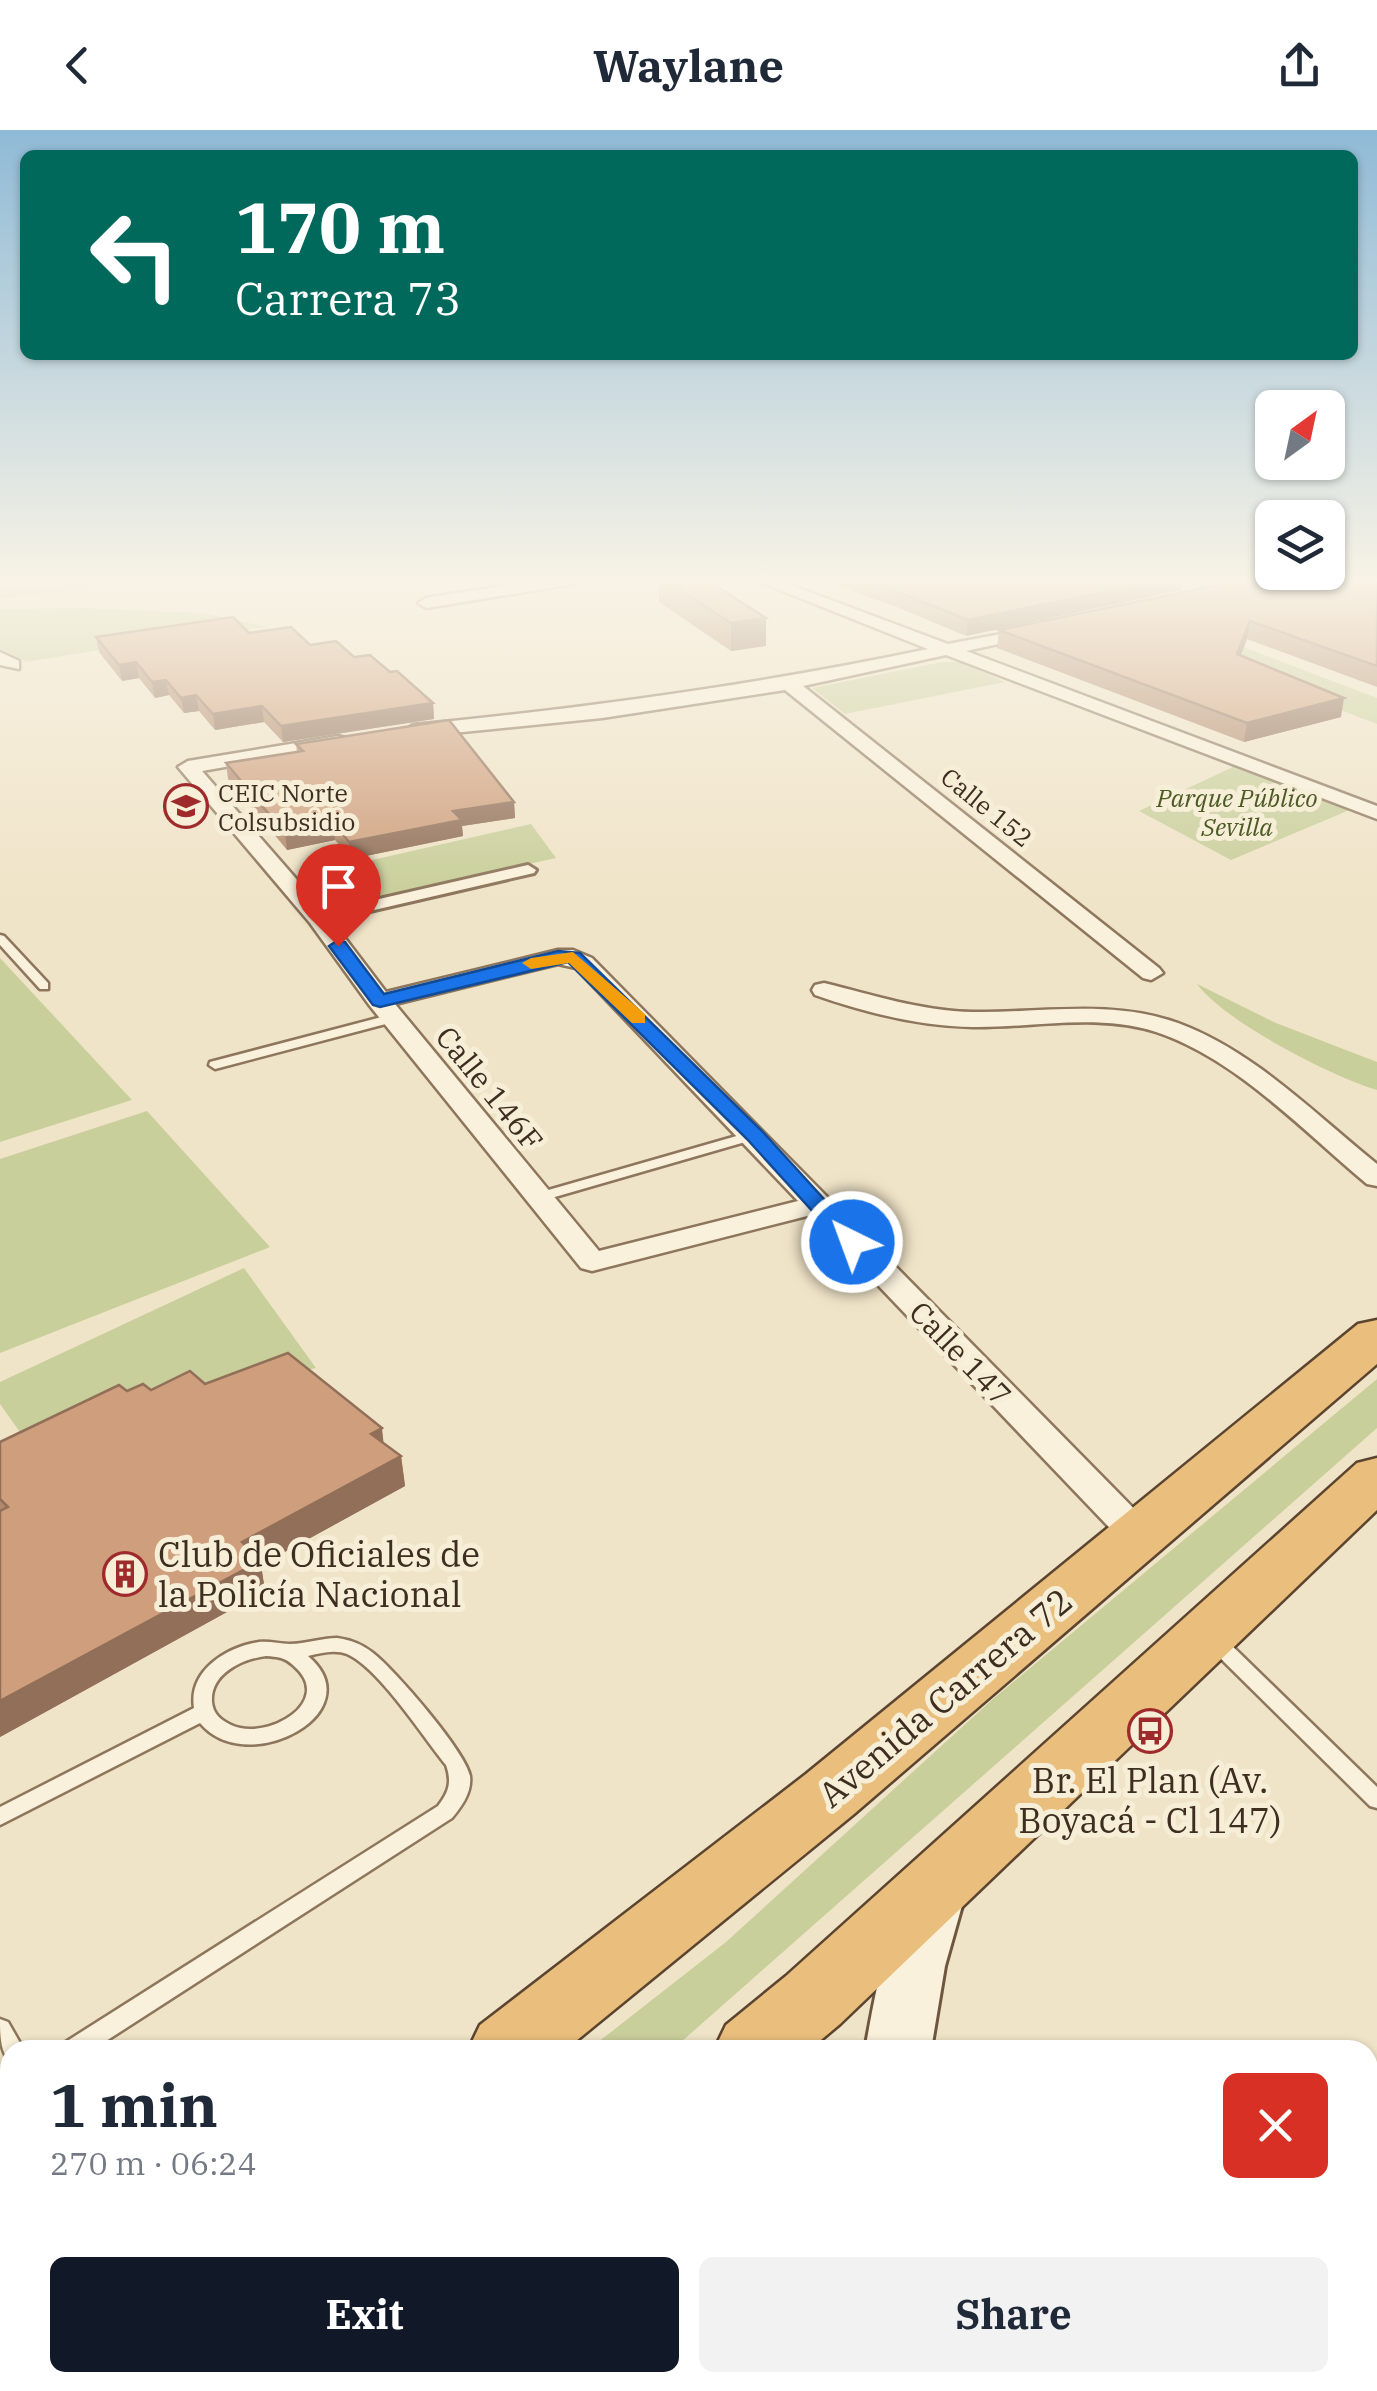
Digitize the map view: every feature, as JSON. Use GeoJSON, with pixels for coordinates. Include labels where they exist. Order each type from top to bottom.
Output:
{"type":"FeatureCollection","features":[{"type":"Feature","properties":{"kind":"highway","name":"Avenida Carrera 72"},"geometry":{"type":"LineString","coordinates":[[520,2040],[830,1794],[1377,1336]]}},
{"type":"Feature","properties":{"kind":"highway"},"geometry":{"type":"LineString","coordinates":[[764,2040],[813,2000],[1206,1632],[1377,1478]]}},
{"type":"Feature","properties":{"kind":"main road"},"geometry":{"type":"LineString","coordinates":[[900,2040],[913,1966],[938,1883]]}},
{"type":"Feature","properties":{"kind":"street"},"geometry":{"type":"LineString","coordinates":[[393,734],[602,712],[789,684]]}},
{"type":"Feature","properties":{"kind":"street","name":"Calle 152"},"geometry":{"type":"LineString","coordinates":[[789,684],[1151,973]]}},
{"type":"Feature","properties":{"kind":"street"},"geometry":{"type":"LineString","coordinates":[[1037,684],[1377,813]]}},
{"type":"Feature","properties":{"kind":"street","name":"Calle 146F"},"geometry":{"type":"LineString","coordinates":[[354,740],[188,767],[318,918],[386,1010],[592,1262],[818,1204]]}},
{"type":"Feature","properties":{"kind":"street"},"geometry":{"type":"LineString","coordinates":[[318,918],[528,870]]}},
{"type":"Feature","properties":{"kind":"street","name":"Calle 147"},"geometry":{"type":"LineString","coordinates":[[386,1010],[558,956],[573,957],[754,1135],[1139,1536]]}},
{"type":"Feature","properties":{"kind":"street"},"geometry":{"type":"LineString","coordinates":[[824,990],[870,1006],[951,1019],[1089,1014],[1165,1027],[1195,1038],[1223,1057],[1377,1178]]}},
{"type":"Feature","properties":{"kind":"lane"},"geometry":{"type":"LineString","coordinates":[[0,938],[44,986]]}},
{"type":"Feature","properties":{"kind":"lane"},"geometry":{"type":"LineString","coordinates":[[216,1065],[386,1010]]}},
{"type":"Feature","properties":{"kind":"lane"},"geometry":{"type":"LineString","coordinates":[[536,1198],[754,1135]]}},
{"type":"Feature","properties":{"kind":"lane"},"geometry":{"type":"LineString","coordinates":[[1206,1632],[1377,1800]]}},
{"type":"Feature","properties":{"kind":"lane"},"geometry":{"type":"LineString","coordinates":[[88,2040],[445,1812],[458,1796],[462,1779],[454,1761],[370,1659],[350,1647],[327,1645],[290,1651],[264,1648],[237,1655],[215,1670],[202,1691],[202,1712],[216,1728],[238,1737],[266,1737],[292,1726],[313,1708],[320,1684],[312,1664],[290,1651]]}},
{"type":"Feature","properties":{"kind":"lane"},"geometry":{"type":"LineString","coordinates":[[0,1816],[202,1712]]}},
{"type":"Feature","properties":{"kind":"green space"},"geometry":{"type":"Polygon","coordinates":[[[834,684],[997,684],[845,714],[812,688],[834,684]]]}},
{"type":"Feature","properties":{"kind":"green space"},"geometry":{"type":"Polygon","coordinates":[[[1271,684],[1339,684],[1377,698],[1377,724],[1271,684]]]}},
{"type":"Feature","properties":{"kind":"green space","name":"Parque Público Sevilla"},"geometry":{"type":"Polygon","coordinates":[[[1235,766],[1352,809],[1231,860],[1139,811],[1235,766]]]}},
{"type":"Feature","properties":{"kind":"green space"},"geometry":{"type":"Polygon","coordinates":[[[531,824],[556,858],[335,908],[306,875],[531,824]]]}},
{"type":"Feature","properties":{"kind":"green space"},"geometry":{"type":"Polygon","coordinates":[[[0,958],[132,1100],[0,1142],[0,958]]]}},
{"type":"Feature","properties":{"kind":"green space"},"geometry":{"type":"Polygon","coordinates":[[[1197,984],[1276,1023],[1377,1062],[1377,1090],[1333,1073],[1254,1031],[1197,984]]]}},
{"type":"Feature","properties":{"kind":"green space"},"geometry":{"type":"Polygon","coordinates":[[[147,1111],[270,1247],[0,1353],[0,1159],[147,1111]]]}},
{"type":"Feature","properties":{"kind":"green space"},"geometry":{"type":"Polygon","coordinates":[[[244,1268],[316,1368],[22,1435],[0,1404],[0,1382],[244,1268]]]}},
{"type":"Feature","properties":{"kind":"green space"},"geometry":{"type":"Polygon","coordinates":[[[1377,1379],[1377,1428],[683,2040],[601,2040],[726,1942],[994,1698],[1377,1379]]]}},
{"type":"Feature","properties":{"kind":"building"},"geometry":{"type":"Polygon","coordinates":[[[169,684],[411,684],[433,703],[281,726],[262,706],[213,714],[196,695],[181,698],[169,684]]]}},
{"type":"Feature","properties":{"kind":"building"},"geometry":{"type":"Polygon","coordinates":[[[1142,684],[1309,684],[1344,698],[1247,723],[1142,684]]]}},
{"type":"Feature","properties":{"kind":"building"},"geometry":{"type":"Polygon","coordinates":[[[449,720],[514,802],[453,811],[462,820],[349,842],[333,823],[285,833],[226,763],[303,751],[296,744],[449,720]]]}},
{"type":"Feature","properties":{"kind":"building","name":"Club de Oficiales de la Policía Nacional"},"geometry":{"type":"Polygon","coordinates":[[[288,1353],[382,1428],[371,1434],[401,1456],[242,1542],[260,1561],[0,1701],[0,1511],[8,1507],[0,1499],[0,1442],[119,1385],[127,1391],[143,1384],[151,1390],[190,1371],[205,1384],[288,1353]]]}},
{"type":"Feature","properties":{"kind":"slow traffic"},"geometry":{"type":"LineString","coordinates":[[531,963],[558,956],[573,957],[639,1019]]}},
{"type":"Feature","properties":{"kind":"place","name":"CEIC Norte Colsubsidio"},"geometry":{"type":"Point","coordinates":[186,806]}},
{"type":"Feature","properties":{"kind":"place","name":"Club de Oficiales de la Policía Nacional"},"geometry":{"type":"Point","coordinates":[125,1574]}},
{"type":"Feature","properties":{"kind":"place","name":"Br. El Plan (Av. Boyacá - Cl 147)"},"geometry":{"type":"Point","coordinates":[1150,1731]}},
{"type":"Feature","properties":{"kind":"route"},"geometry":{"type":"LineString","coordinates":[[338,946],[380,1001],[558,956],[573,957],[754,1135],[852,1242]]}}]}
